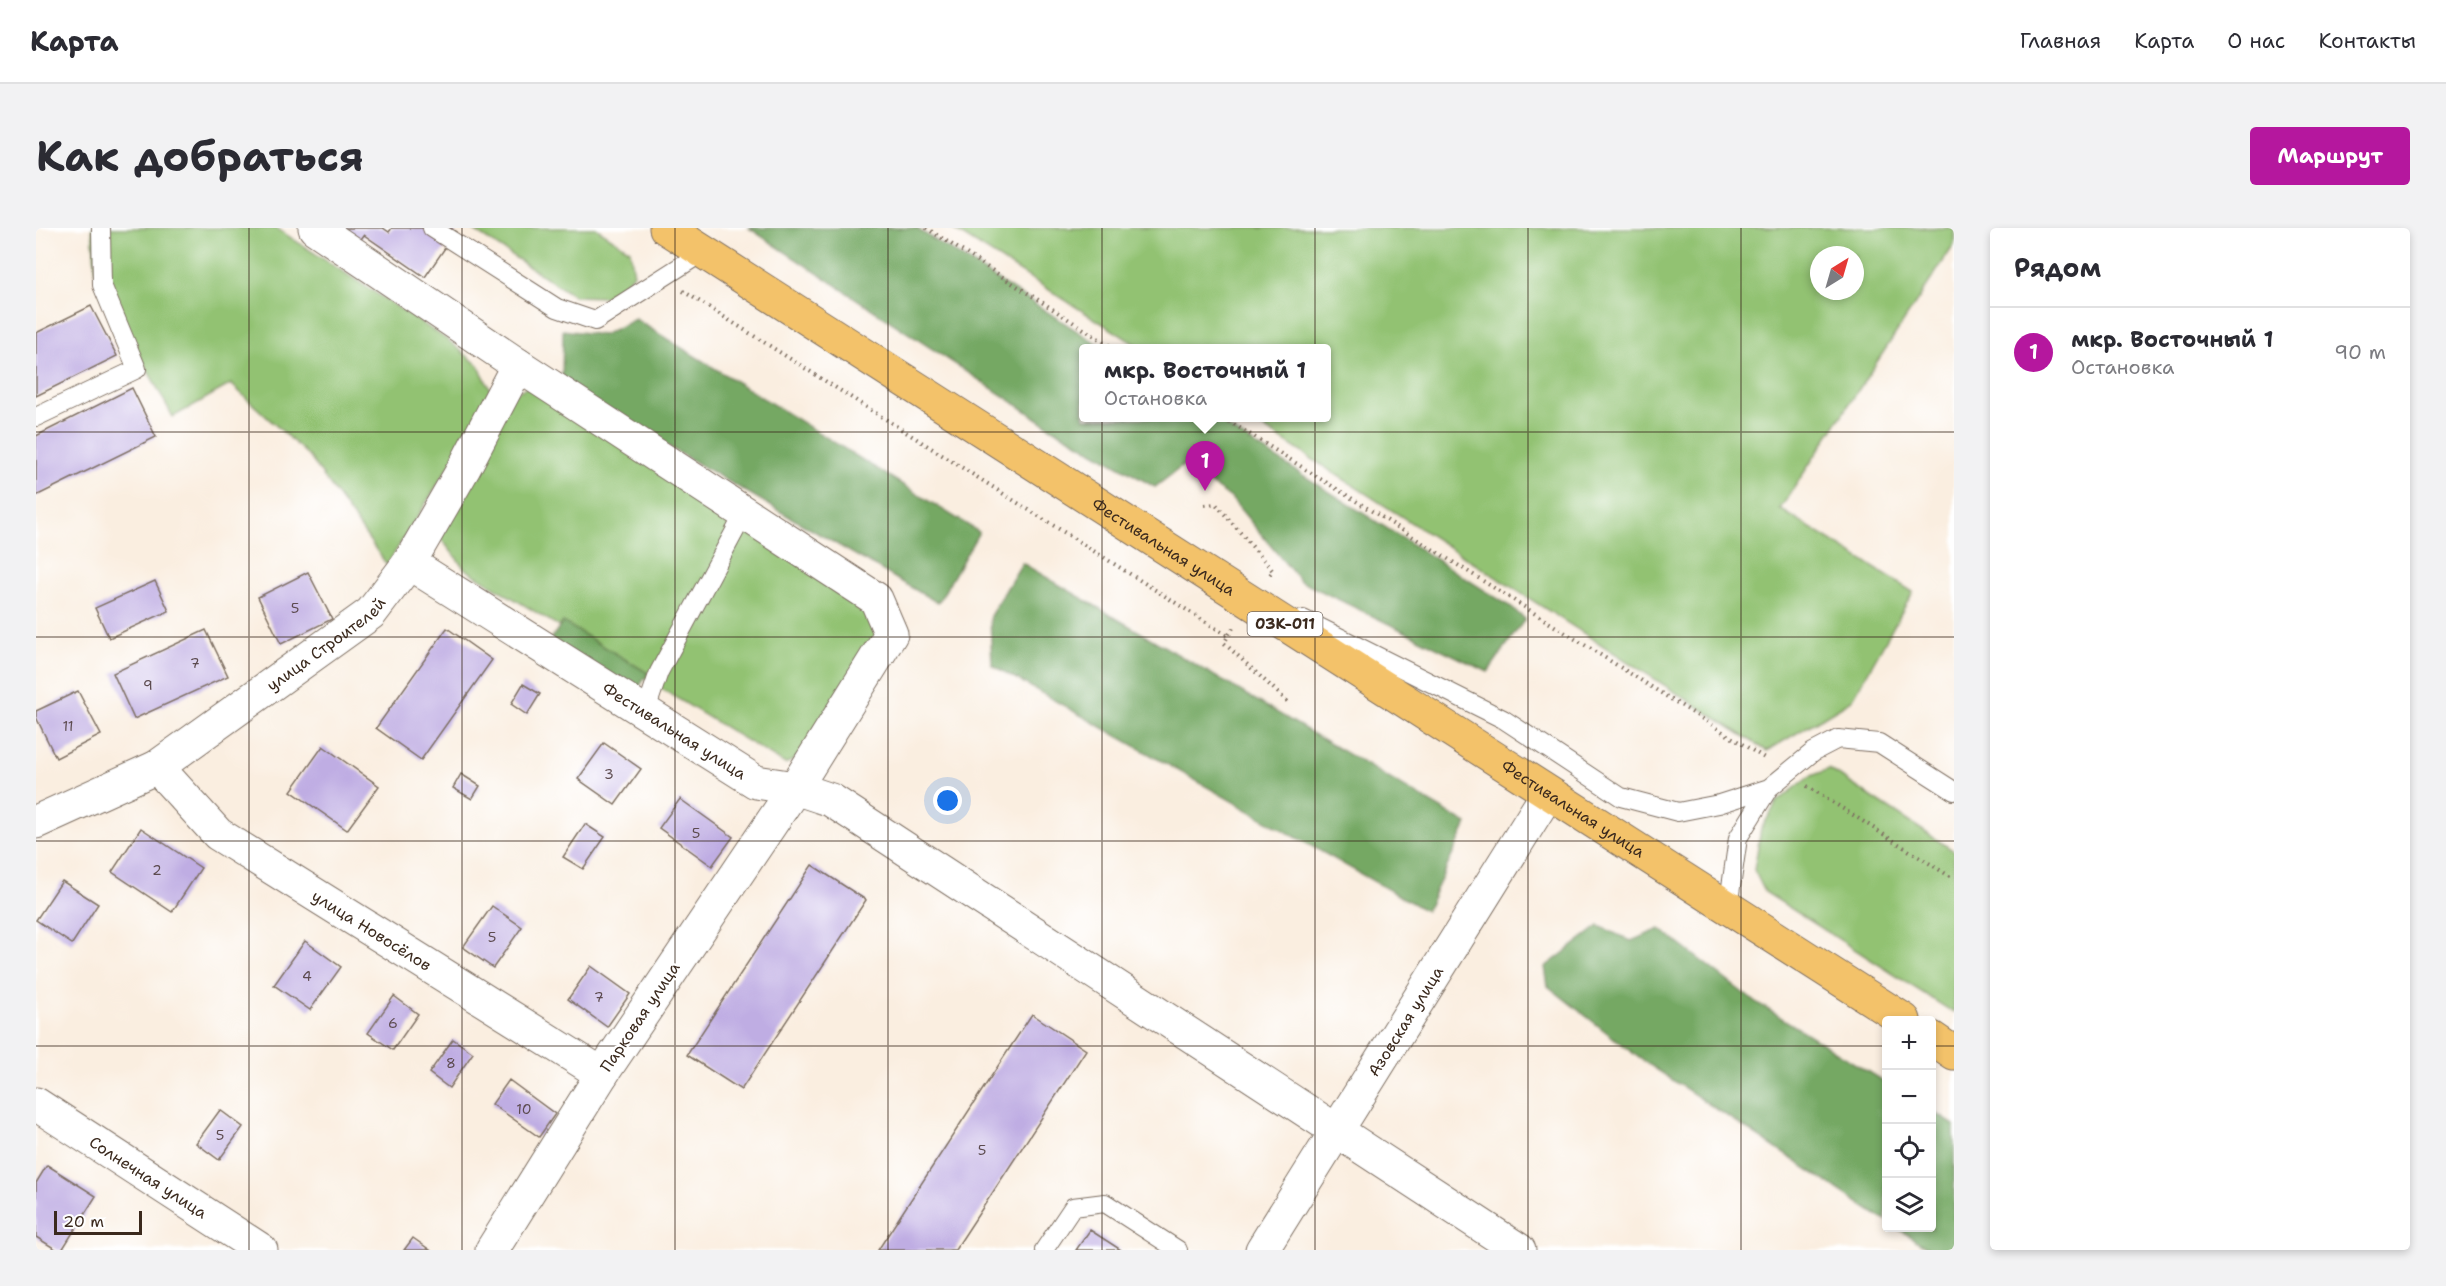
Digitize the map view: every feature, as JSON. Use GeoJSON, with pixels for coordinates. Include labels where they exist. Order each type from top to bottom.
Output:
{"type":"FeatureCollection","features":[{"type":"Feature","properties":{"kind":"main road","name":"Фестивальная улица"},"geometry":{"type":"LineString","coordinates":[[666,228],[1898,1016]]}},
{"type":"Feature","properties":{"kind":"main road"},"geometry":{"type":"LineString","coordinates":[[1936,1041],[1954,1053]]}},
{"type":"Feature","properties":{"kind":"street"},"geometry":{"type":"LineString","coordinates":[[315,228],[744,514]]}},
{"type":"Feature","properties":{"kind":"street","name":"улица Строителей"},"geometry":{"type":"LineString","coordinates":[[36,822],[157,767],[370,613],[409,564],[464,468],[518,365]]}},
{"type":"Feature","properties":{"kind":"street","name":"Парковая улица"},"geometry":{"type":"LineString","coordinates":[[492,1250],[602,1074],[795,788],[891,634],[876,599],[744,514]]}},
{"type":"Feature","properties":{"kind":"street","name":"Фестивальная улица"},"geometry":{"type":"LineString","coordinates":[[409,564],[756,782],[795,788],[831,800],[1519,1250]]}},
{"type":"Feature","properties":{"kind":"street","name":"улица Новосёлов"},"geometry":{"type":"LineString","coordinates":[[157,767],[218,834],[602,1074]]}},
{"type":"Feature","properties":{"kind":"street","name":"Азовская улица"},"geometry":{"type":"LineString","coordinates":[[1262,1250],[1548,793]]}},
{"type":"Feature","properties":{"kind":"street","name":"Солнечная улица"},"geometry":{"type":"LineString","coordinates":[[36,1104],[261,1250]]}},
{"type":"Feature","properties":{"kind":"lane"},"geometry":{"type":"LineString","coordinates":[[36,417],[137,369],[102,285],[101,228]]}},
{"type":"Feature","properties":{"kind":"lane"},"geometry":{"type":"LineString","coordinates":[[432,228],[557,308],[595,321],[703,252]]}},
{"type":"Feature","properties":{"kind":"lane"},"geometry":{"type":"LineString","coordinates":[[645,713],[659,672],[744,514]]}},
{"type":"Feature","properties":{"kind":"lane"},"geometry":{"type":"LineString","coordinates":[[1184,559],[1503,719],[1621,797],[1678,812],[1719,804],[1769,788]]}},
{"type":"Feature","properties":{"kind":"lane"},"geometry":{"type":"LineString","coordinates":[[1728,908],[1738,838],[1769,788],[1813,752],[1838,739],[1879,744],[1954,791]]}},
{"type":"Feature","properties":{"kind":"lane"},"geometry":{"type":"LineString","coordinates":[[1044,1250],[1073,1207],[1105,1203],[1178,1250]]}},
{"type":"Feature","properties":{"kind":"path"},"geometry":{"type":"LineString","coordinates":[[926,228],[1109,344]]}},
{"type":"Feature","properties":{"kind":"path"},"geometry":{"type":"LineString","coordinates":[[662,278],[1228,636]]}},
{"type":"Feature","properties":{"kind":"path"},"geometry":{"type":"LineString","coordinates":[[1232,422],[1954,879]]}},
{"type":"Feature","properties":{"kind":"green space"},"geometry":{"type":"Polygon","coordinates":[[[92,228],[276,228],[448,340],[478,365],[491,390],[474,427],[387,565],[309,456],[231,384],[173,417],[96,275],[92,228]]]}},
{"type":"Feature","properties":{"kind":"green space"},"geometry":{"type":"Polygon","coordinates":[[[470,228],[596,228],[630,250],[634,274],[620,288],[605,297],[574,296],[470,228]]]}},
{"type":"Feature","properties":{"kind":"green space"},"geometry":{"type":"Polygon","coordinates":[[[749,228],[916,228],[1098,344],[1079,344],[1079,422],[1219,422],[1508,605],[1525,619],[1488,672],[1300,581],[1231,498],[1184,465],[1155,487],[1052,428],[749,228]]]}},
{"type":"Feature","properties":{"kind":"green space"},"geometry":{"type":"Polygon","coordinates":[[[951,228],[1954,228],[1954,245],[1780,509],[1913,592],[1852,700],[1767,751],[1254,422],[1331,422],[1331,344],[1135,344],[951,228]]]}},
{"type":"Feature","properties":{"kind":"green space"},"geometry":{"type":"Polygon","coordinates":[[[635,319],[979,532],[938,603],[562,385],[563,330],[603,335],[635,319]]]}},
{"type":"Feature","properties":{"kind":"green space"},"geometry":{"type":"Polygon","coordinates":[[[534,384],[872,607],[880,637],[804,755],[785,764],[465,569],[439,536],[514,393],[534,384]]]}},
{"type":"Feature","properties":{"kind":"green space"},"geometry":{"type":"Polygon","coordinates":[[[1022,563],[1467,824],[1426,911],[992,665],[990,616],[1022,563]]]}},
{"type":"Feature","properties":{"kind":"green space"},"geometry":{"type":"Polygon","coordinates":[[[563,622],[648,673],[633,697],[547,644],[563,622]]]}},
{"type":"Feature","properties":{"kind":"green space"},"geometry":{"type":"Polygon","coordinates":[[[1829,769],[1954,851],[1954,1013],[1765,892],[1754,870],[1761,829],[1777,802],[1809,777],[1829,769]]]}},
{"type":"Feature","properties":{"kind":"green space"},"geometry":{"type":"Polygon","coordinates":[[[1599,926],[1631,941],[1660,929],[1751,999],[1882,1081],[1882,1218],[1639,1058],[1548,986],[1545,967],[1599,926]]]}},
{"type":"Feature","properties":{"kind":"green space"},"geometry":{"type":"Polygon","coordinates":[[[1936,1114],[1954,1125],[1954,1250],[1931,1250],[1903,1232],[1936,1232],[1936,1114]]]}},
{"type":"Feature","properties":{"kind":"building"},"geometry":{"type":"Polygon","coordinates":[[[339,228],[383,228],[389,232],[392,228],[451,228],[456,232],[425,277],[364,235],[359,242],[339,228]]]}},
{"type":"Feature","properties":{"kind":"building"},"geometry":{"type":"Polygon","coordinates":[[[91,306],[117,356],[36,396],[36,333],[91,306]]]}},
{"type":"Feature","properties":{"kind":"building"},"geometry":{"type":"Polygon","coordinates":[[[132,388],[156,437],[36,496],[36,436],[132,388]]]}},
{"type":"Feature","properties":{"kind":"building"},"geometry":{"type":"Polygon","coordinates":[[[308,572],[332,619],[281,644],[258,597],[308,572]]]}},
{"type":"Feature","properties":{"kind":"building"},"geometry":{"type":"Polygon","coordinates":[[[155,581],[169,611],[109,638],[95,608],[155,581]]]}},
{"type":"Feature","properties":{"kind":"building"},"geometry":{"type":"Polygon","coordinates":[[[447,628],[492,660],[421,760],[376,728],[447,628]]]}},
{"type":"Feature","properties":{"kind":"building"},"geometry":{"type":"Polygon","coordinates":[[[206,630],[228,676],[134,719],[113,673],[206,630]]]}},
{"type":"Feature","properties":{"kind":"building"},"geometry":{"type":"Polygon","coordinates":[[[523,684],[540,694],[527,715],[511,704],[523,684]]]}},
{"type":"Feature","properties":{"kind":"building"},"geometry":{"type":"Polygon","coordinates":[[[78,691],[101,735],[56,758],[36,717],[36,711],[78,691]]]}},
{"type":"Feature","properties":{"kind":"building"},"geometry":{"type":"Polygon","coordinates":[[[604,743],[641,769],[615,805],[578,779],[604,743]]]}},
{"type":"Feature","properties":{"kind":"building"},"geometry":{"type":"Polygon","coordinates":[[[323,746],[379,786],[347,830],[291,791],[323,746]]]}},
{"type":"Feature","properties":{"kind":"building"},"geometry":{"type":"Polygon","coordinates":[[[461,774],[480,786],[472,799],[453,788],[461,774]]]}},
{"type":"Feature","properties":{"kind":"building"},"geometry":{"type":"Polygon","coordinates":[[[680,799],[733,837],[712,866],[659,828],[680,799]]]}},
{"type":"Feature","properties":{"kind":"building"},"geometry":{"type":"Polygon","coordinates":[[[585,824],[605,837],[583,869],[563,857],[585,824]]]}},
{"type":"Feature","properties":{"kind":"building"},"geometry":{"type":"Polygon","coordinates":[[[141,828],[201,868],[172,912],[112,872],[141,828]]]}},
{"type":"Feature","properties":{"kind":"building"},"geometry":{"type":"Polygon","coordinates":[[[812,865],[866,900],[741,1090],[687,1055],[812,865]]]}},
{"type":"Feature","properties":{"kind":"building"},"geometry":{"type":"Polygon","coordinates":[[[62,881],[98,904],[72,944],[36,920],[62,881]]]}},
{"type":"Feature","properties":{"kind":"building"},"geometry":{"type":"Polygon","coordinates":[[[492,906],[522,927],[493,968],[463,947],[492,906]]]}},
{"type":"Feature","properties":{"kind":"building"},"geometry":{"type":"Polygon","coordinates":[[[305,941],[341,967],[310,1010],[274,985],[305,941]]]}},
{"type":"Feature","properties":{"kind":"building"},"geometry":{"type":"Polygon","coordinates":[[[591,966],[630,994],[607,1027],[568,999],[591,966]]]}},
{"type":"Feature","properties":{"kind":"building"},"geometry":{"type":"Polygon","coordinates":[[[394,996],[418,1014],[393,1050],[368,1033],[394,996]]]}},
{"type":"Feature","properties":{"kind":"building"},"geometry":{"type":"Polygon","coordinates":[[[1032,1014],[1086,1050],[955,1250],[878,1250],[1032,1014]]]}},
{"type":"Feature","properties":{"kind":"building"},"geometry":{"type":"Polygon","coordinates":[[[453,1039],[473,1053],[449,1088],[429,1073],[453,1039]]]}},
{"type":"Feature","properties":{"kind":"building"},"geometry":{"type":"Polygon","coordinates":[[[509,1080],[555,1114],[539,1137],[492,1104],[509,1080]]]}},
{"type":"Feature","properties":{"kind":"building"},"geometry":{"type":"Polygon","coordinates":[[[220,1110],[243,1127],[219,1160],[196,1143],[220,1110]]]}},
{"type":"Feature","properties":{"kind":"building"},"geometry":{"type":"Polygon","coordinates":[[[47,1165],[96,1196],[62,1250],[57,1250],[36,1237],[36,1183],[47,1165]]]}},
{"type":"Feature","properties":{"kind":"building"},"geometry":{"type":"Polygon","coordinates":[[[1090,1230],[1121,1250],[1076,1250],[1090,1230]]]}},
{"type":"Feature","properties":{"kind":"building"},"geometry":{"type":"Polygon","coordinates":[[[413,1238],[430,1250],[404,1250],[413,1238]]]}},
{"type":"Feature","properties":{"kind":"place","name":"мкр. Восточный 1"},"geometry":{"type":"Point","coordinates":[1205,491]}}]}
